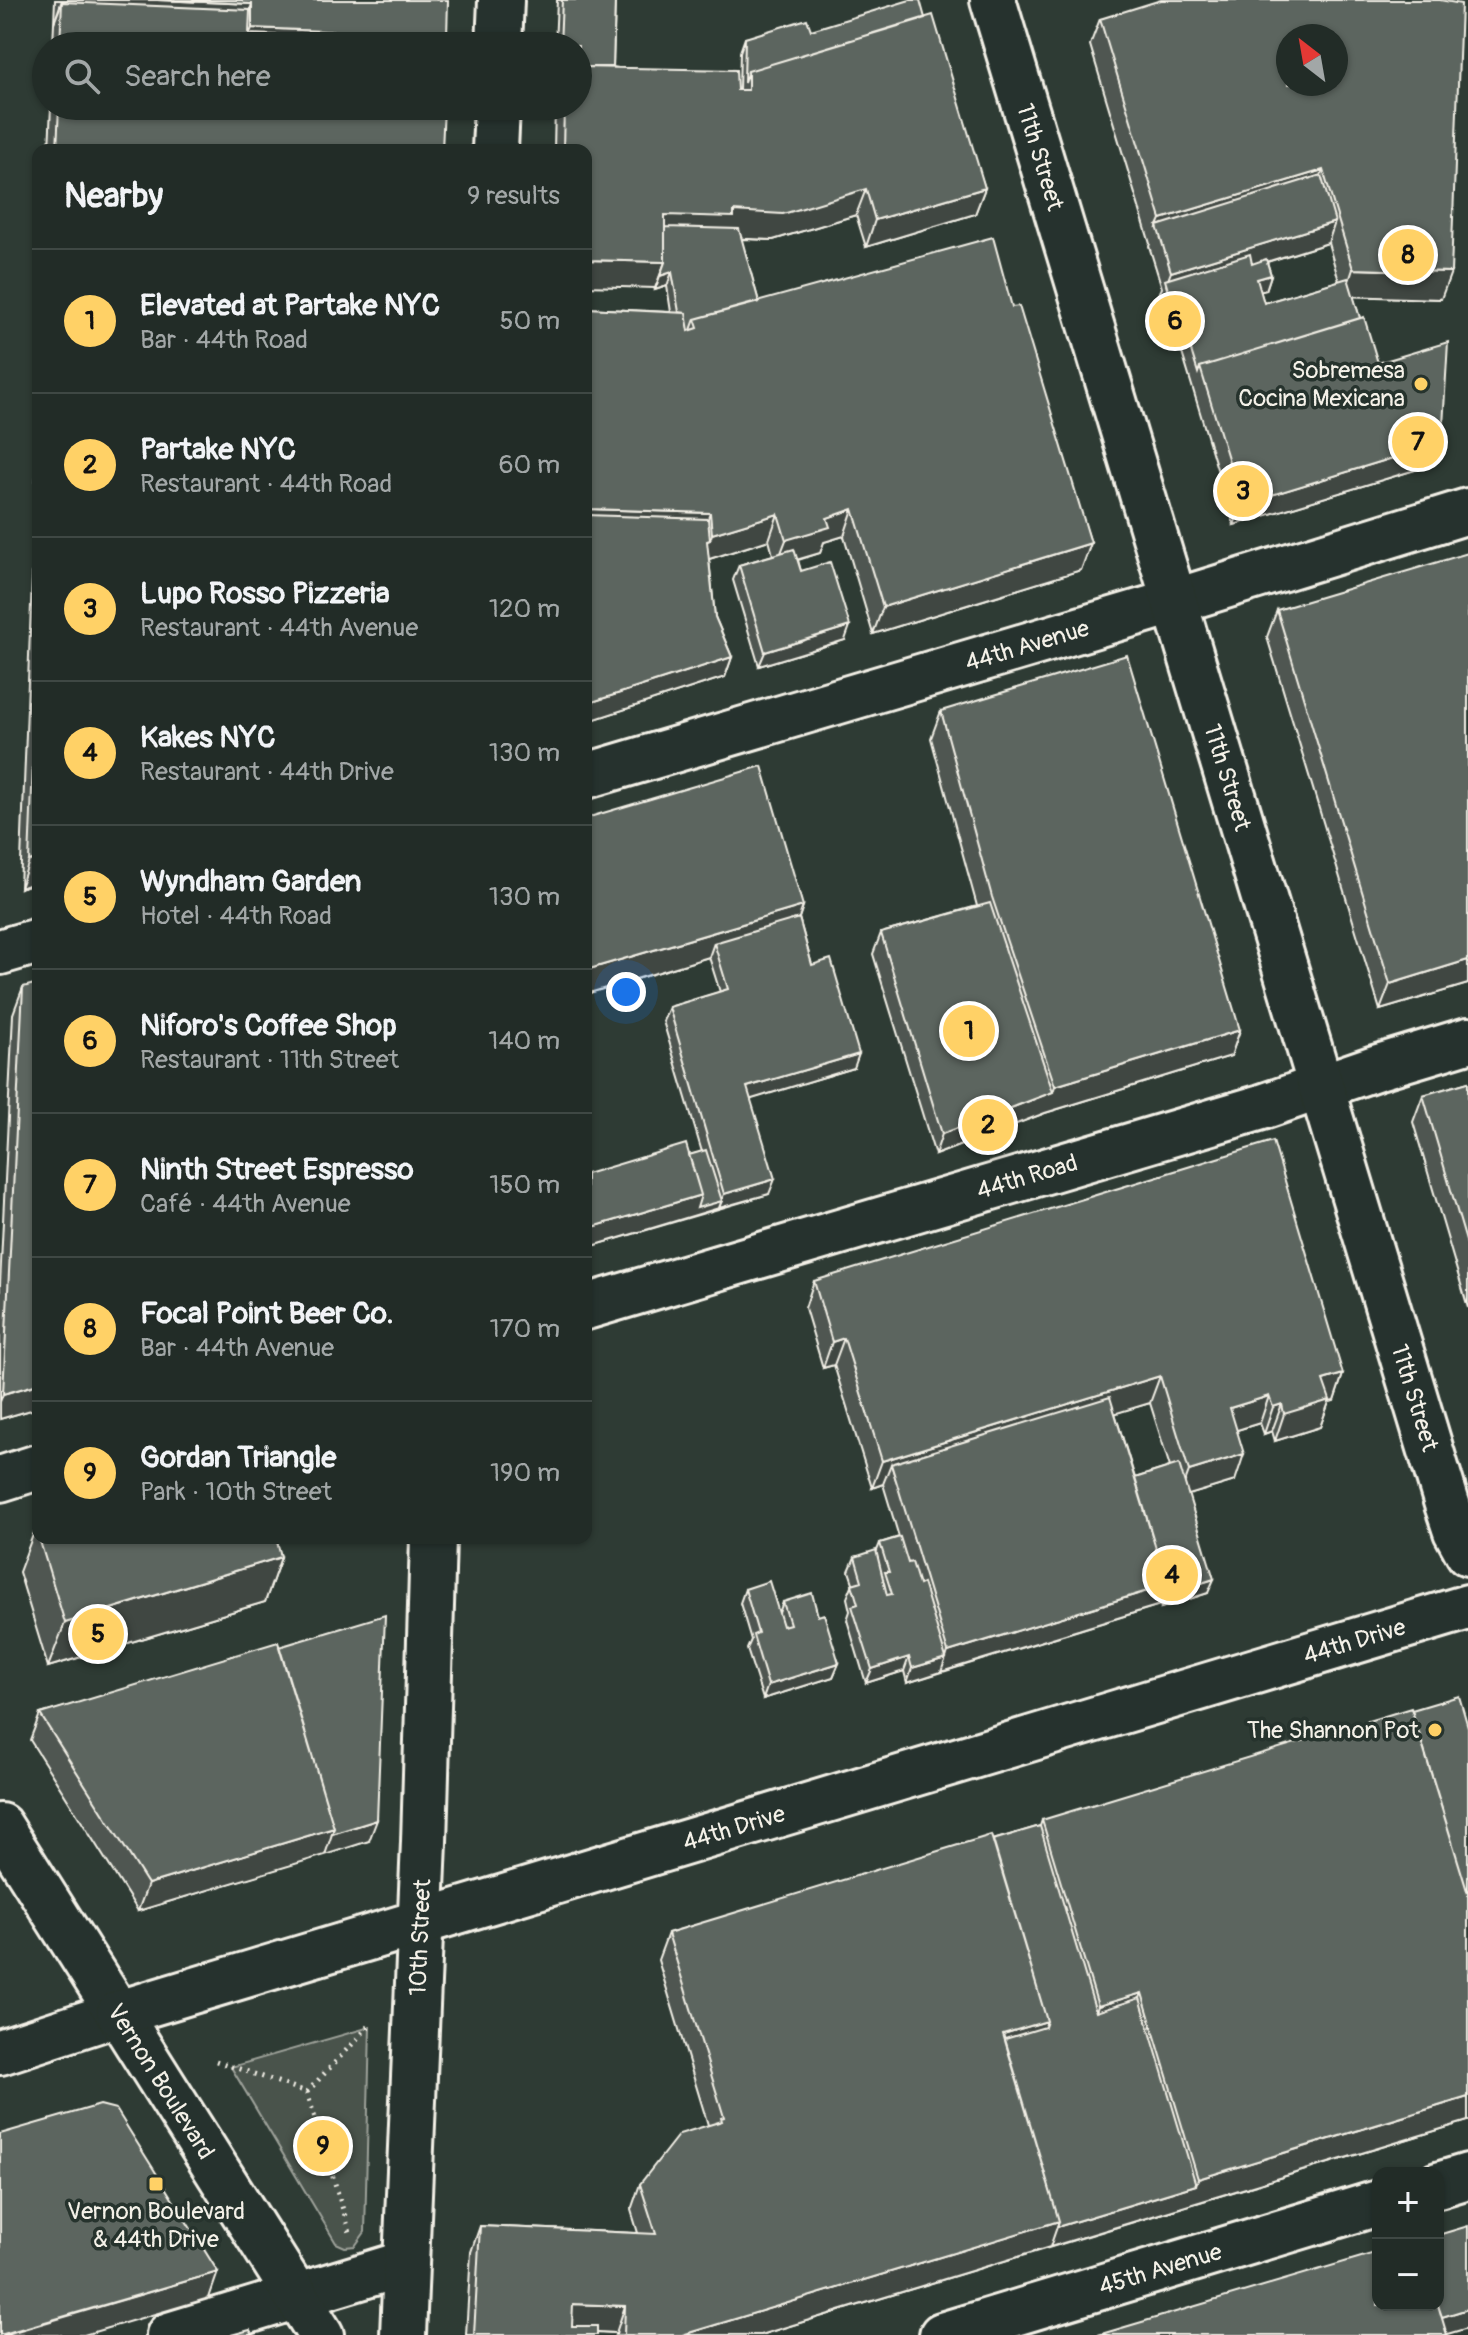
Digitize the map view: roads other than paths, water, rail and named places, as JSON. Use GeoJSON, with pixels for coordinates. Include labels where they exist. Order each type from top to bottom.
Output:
{"type":"FeatureCollection","features":[{"type":"Feature","properties":{"kind":"street"},"geometry":{"type":"LineString","coordinates":[[500,32],[501,0]]}},
{"type":"Feature","properties":{"kind":"street","name":"11th Street"},"geometry":{"type":"LineString","coordinates":[[993,0],[1447,1504],[1468,1553]]}},
{"type":"Feature","properties":{"kind":"street"},"geometry":{"type":"LineString","coordinates":[[495,144],[496,120]]}},
{"type":"Feature","properties":{"kind":"street","name":"44th Avenue"},"geometry":{"type":"LineString","coordinates":[[592,774],[1468,511]]}},
{"type":"Feature","properties":{"kind":"street"},"geometry":{"type":"LineString","coordinates":[[0,952],[32,943]]}},
{"type":"Feature","properties":{"kind":"street","name":"44th Road"},"geometry":{"type":"LineString","coordinates":[[592,1305],[1262,1107],[1468,1040]]}},
{"type":"Feature","properties":{"kind":"street"},"geometry":{"type":"LineString","coordinates":[[0,1479],[32,1469]]}},
{"type":"Feature","properties":{"kind":"street","name":"10th Street"},"geometry":{"type":"LineString","coordinates":[[403,2335],[425,1826],[433,1544]]}},
{"type":"Feature","properties":{"kind":"street","name":"44th Drive"},"geometry":{"type":"LineString","coordinates":[[0,2052],[119,2013],[1468,1607]]}},
{"type":"Feature","properties":{"kind":"street","name":"Vernon Boulevard"},"geometry":{"type":"LineString","coordinates":[[0,1826],[321,2335]]}},
{"type":"Feature","properties":{"kind":"street"},"geometry":{"type":"LineString","coordinates":[[1444,2183],[1468,2176]]}},
{"type":"Feature","properties":{"kind":"street","name":"45th Avenue"},"geometry":{"type":"LineString","coordinates":[[942,2335],[1372,2205]]}},
{"type":"Feature","properties":{"kind":"street"},"geometry":{"type":"LineString","coordinates":[[169,2335],[406,2263]]}},
{"type":"Feature","properties":{"kind":"place","name":"Focal Point Beer Co."},"geometry":{"type":"Point","coordinates":[1408,255]}},
{"type":"Feature","properties":{"kind":"place","name":"Niforo's Coffee Shop"},"geometry":{"type":"Point","coordinates":[1175,321]}},
{"type":"Feature","properties":{"kind":"place","name":"Sobremesa Cocina Mexicana"},"geometry":{"type":"Point","coordinates":[1421,384]}},
{"type":"Feature","properties":{"kind":"place","name":"Ninth Street Espresso"},"geometry":{"type":"Point","coordinates":[1418,442]}},
{"type":"Feature","properties":{"kind":"place","name":"Lupo Rosso Pizzeria"},"geometry":{"type":"Point","coordinates":[1243,491]}},
{"type":"Feature","properties":{"kind":"place","name":"Elevated at Partake NYC"},"geometry":{"type":"Point","coordinates":[969,1031]}},
{"type":"Feature","properties":{"kind":"place","name":"Partake NYC"},"geometry":{"type":"Point","coordinates":[988,1125]}},
{"type":"Feature","properties":{"kind":"place","name":"Kakes NYC"},"geometry":{"type":"Point","coordinates":[1172,1575]}},
{"type":"Feature","properties":{"kind":"place","name":"Wyndham Garden"},"geometry":{"type":"Point","coordinates":[98,1634]}},
{"type":"Feature","properties":{"kind":"place","name":"The Shannon Pot"},"geometry":{"type":"Point","coordinates":[1435,1730]}},
{"type":"Feature","properties":{"kind":"place","name":"Gordan Triangle"},"geometry":{"type":"Point","coordinates":[323,2146]}},
{"type":"Feature","properties":{"kind":"place","name":"Vernon Boulevard & 44th Drive"},"geometry":{"type":"Point","coordinates":[156,2184]}}]}
